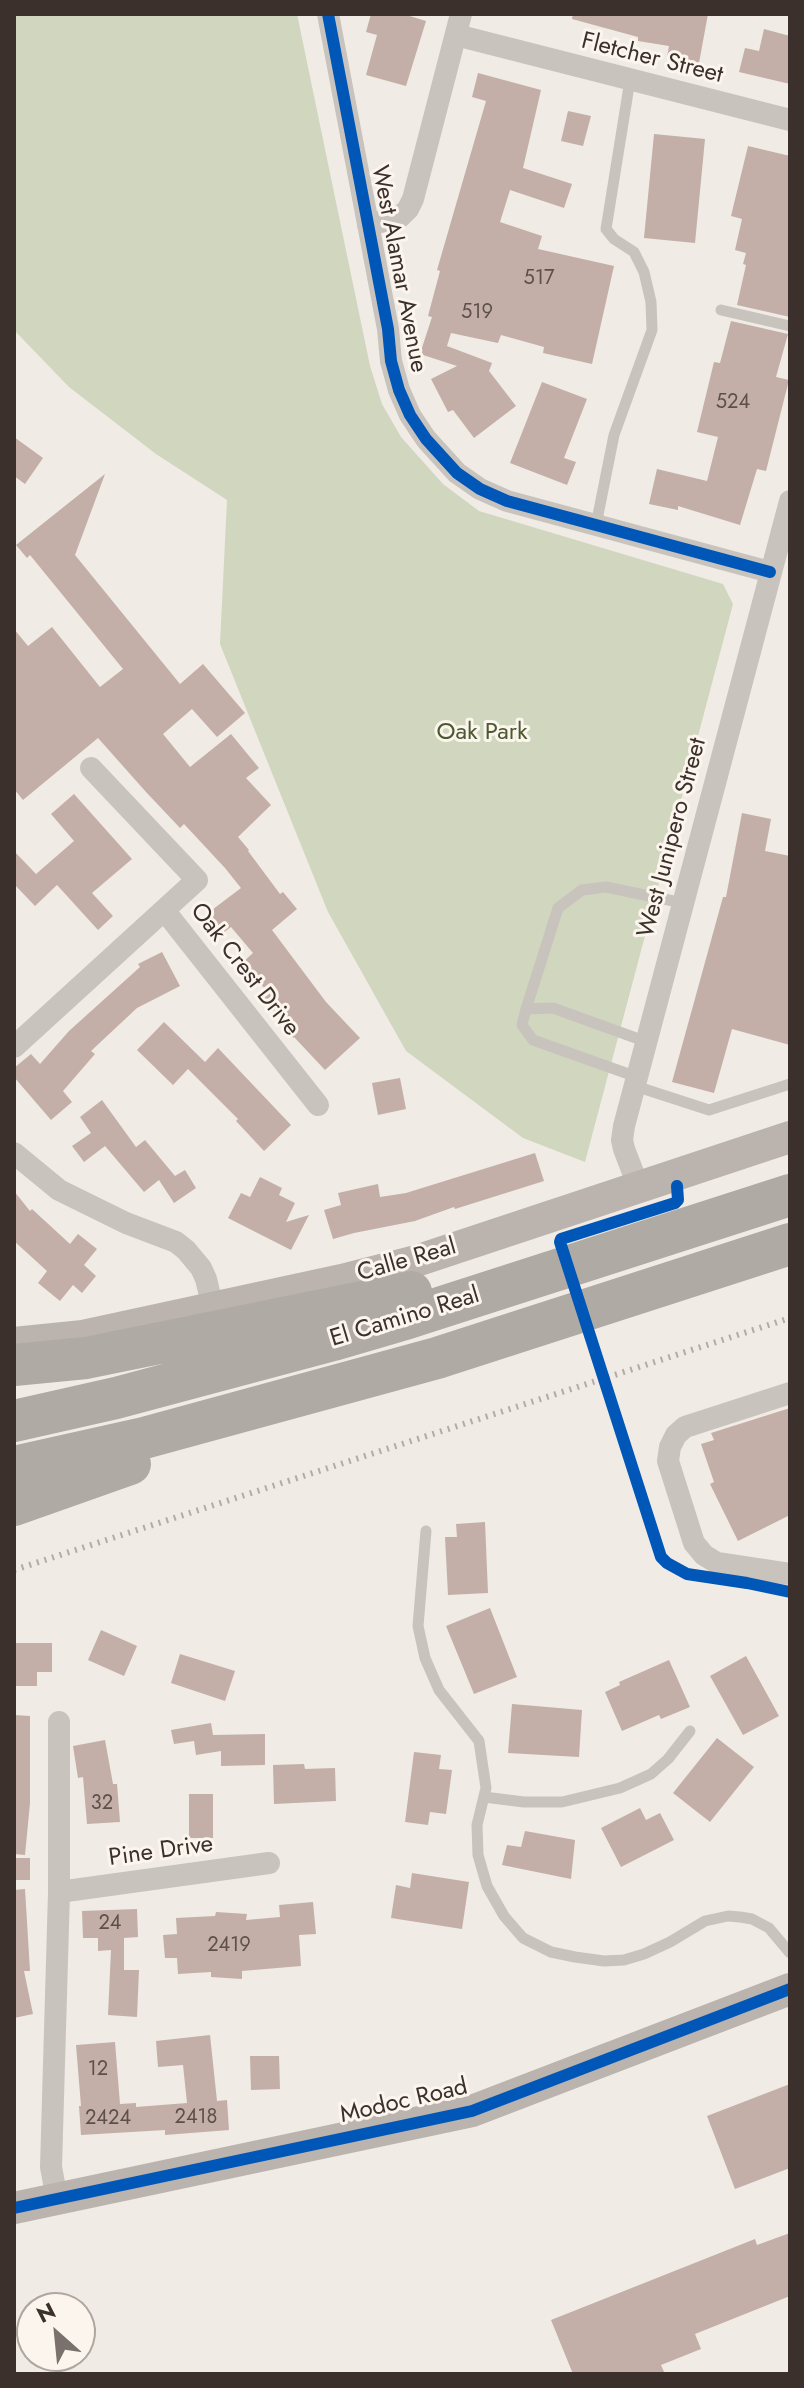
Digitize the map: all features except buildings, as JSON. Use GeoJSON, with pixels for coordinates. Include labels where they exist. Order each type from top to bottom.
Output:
{"type":"FeatureCollection","features":[{"type":"Feature","properties":{"kind":"highway","name":"El Camino Real"},"geometry":{"type":"LineString","coordinates":[[14,1421],[303,1349],[790,1195]]}},
{"type":"Feature","properties":{"kind":"highway","name":"El Camino Real"},"geometry":{"type":"LineString","coordinates":[[14,1467],[186,1427],[437,1358],[790,1244]]}},
{"type":"Feature","properties":{"kind":"highway"},"geometry":{"type":"LineString","coordinates":[[14,1365],[86,1358],[427,1289],[504,1287]]}},
{"type":"Feature","properties":{"kind":"highway"},"geometry":{"type":"LineString","coordinates":[[14,1505],[227,1428],[437,1358]]}},
{"type":"Feature","properties":{"kind":"street","name":"West Alamar Avenue"},"geometry":{"type":"LineString","coordinates":[[328,14],[388,329],[391,361],[410,415],[426,439],[457,473],[480,489],[507,501],[770,572]]}},
{"type":"Feature","properties":{"kind":"street"},"geometry":{"type":"LineString","coordinates":[[368,225],[400,217],[413,199],[459,24]]}},
{"type":"Feature","properties":{"kind":"street","name":"Fletcher Street"},"geometry":{"type":"LineString","coordinates":[[459,24],[630,80],[790,120]]}},
{"type":"Feature","properties":{"kind":"street","name":"West Junipero Street"},"geometry":{"type":"LineString","coordinates":[[639,1188],[622,1140],[790,501]]}},
{"type":"Feature","properties":{"kind":"street","name":"Oak Crest Drive"},"geometry":{"type":"LineString","coordinates":[[91,768],[197,880],[164,910],[318,1105]]}},
{"type":"Feature","properties":{"kind":"street"},"geometry":{"type":"LineString","coordinates":[[14,1047],[164,910]]}},
{"type":"Feature","properties":{"kind":"street","name":"Calle Real"},"geometry":{"type":"LineString","coordinates":[[14,1343],[83,1336],[416,1261],[790,1137]]}},
{"type":"Feature","properties":{"kind":"street"},"geometry":{"type":"LineString","coordinates":[[14,1153],[59,1190],[126,1223],[176,1242],[201,1268],[213,1308]]}},
{"type":"Feature","properties":{"kind":"street"},"geometry":{"type":"LineString","coordinates":[[790,1393],[685,1427],[676,1435],[668,1461],[694,1543],[704,1555],[717,1563],[790,1574]]}},
{"type":"Feature","properties":{"kind":"street"},"geometry":{"type":"LineString","coordinates":[[57,2199],[51,2167],[59,1892],[59,1722]]}},
{"type":"Feature","properties":{"kind":"street","name":"Pine Drive"},"geometry":{"type":"LineString","coordinates":[[59,1892],[269,1863]]}},
{"type":"Feature","properties":{"kind":"street","name":"Modoc Road"},"geometry":{"type":"LineString","coordinates":[[14,2208],[472,2111],[790,1989]]}},
{"type":"Feature","properties":{"kind":"lane"},"geometry":{"type":"LineString","coordinates":[[596,525],[614,435],[652,330],[651,302],[644,272],[634,252],[614,239],[606,229],[630,80]]}},
{"type":"Feature","properties":{"kind":"lane"},"geometry":{"type":"LineString","coordinates":[[721,310],[790,326]]}},
{"type":"Feature","properties":{"kind":"lane"},"geometry":{"type":"LineString","coordinates":[[683,903],[606,887],[582,890],[558,908],[522,1025],[533,1040],[709,1110],[790,1084]]}},
{"type":"Feature","properties":{"kind":"lane"},"geometry":{"type":"LineString","coordinates":[[526,1009],[553,1008],[647,1042]]}},
{"type":"Feature","properties":{"kind":"lane"},"geometry":{"type":"LineString","coordinates":[[426,1531],[418,1626],[425,1658],[439,1690],[479,1741],[486,1788],[477,1825],[478,1855],[487,1886],[504,1916],[523,1938],[551,1952],[604,1961],[624,1960],[644,1954],[705,1921],[728,1916],[752,1919],[769,1928],[790,1953]]}},
{"type":"Feature","properties":{"kind":"lane"},"geometry":{"type":"LineString","coordinates":[[484,1797],[524,1802],[562,1802],[620,1788],[651,1774],[668,1759],[690,1731]]}},
{"type":"Feature","properties":{"kind":"green space","name":"Oak Park"},"geometry":{"type":"Polygon","coordinates":[[[14,14],[297,14],[370,366],[382,404],[401,437],[443,484],[479,511],[723,584],[733,604],[585,1162],[523,1138],[406,1051],[328,912],[220,644],[227,500],[156,454],[69,387],[14,330],[14,14]]]}},
{"type":"Feature","properties":{"kind":"railway"},"geometry":{"type":"LineString","coordinates":[[14,1570],[790,1318]]}},
{"type":"Feature","properties":{"kind":"cycle path"},"geometry":{"type":"LineString","coordinates":[[328,14],[388,329],[391,361],[410,415],[426,439],[457,473],[480,489],[507,501],[770,572]]}},
{"type":"Feature","properties":{"kind":"cycle path"},"geometry":{"type":"LineString","coordinates":[[677,1186],[678,1200],[675,1203],[561,1239],[560,1242],[661,1557],[687,1574],[790,1592]]}},
{"type":"Feature","properties":{"kind":"cycle path"},"geometry":{"type":"LineString","coordinates":[[14,2208],[472,2111],[790,1989]]}}]}
